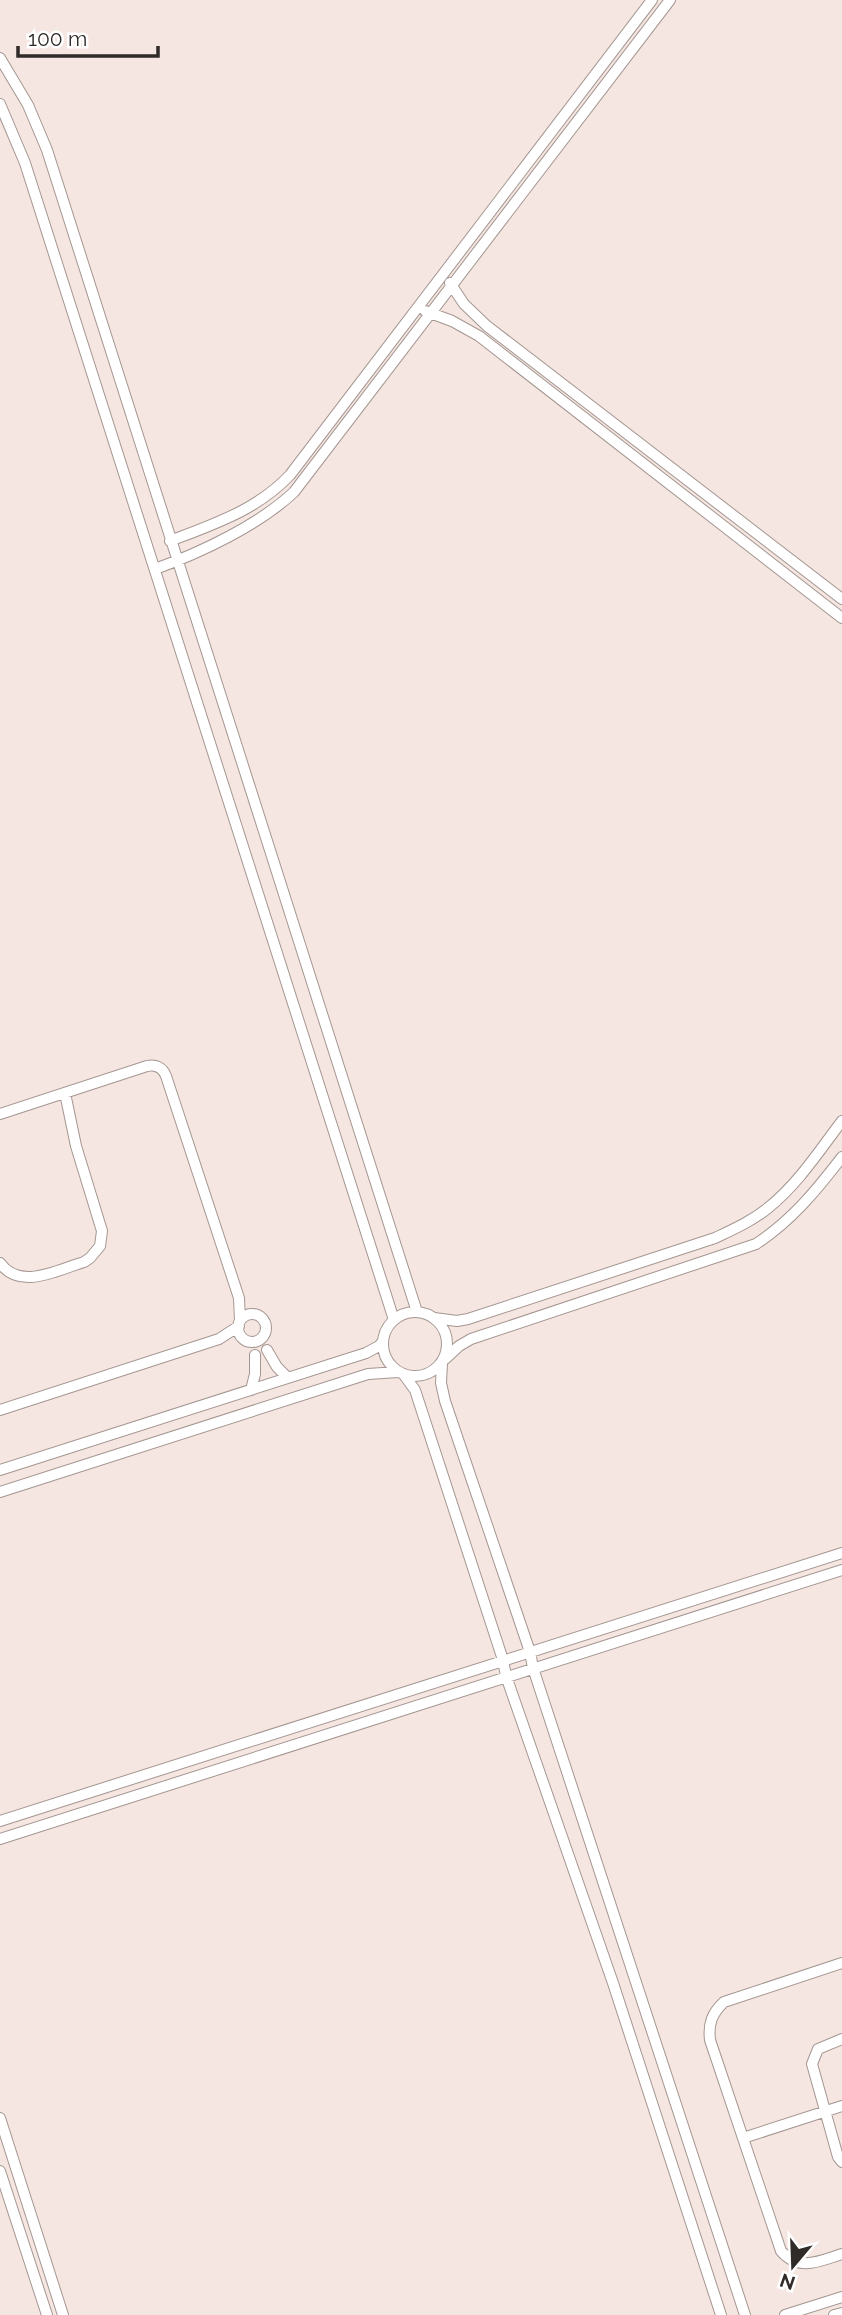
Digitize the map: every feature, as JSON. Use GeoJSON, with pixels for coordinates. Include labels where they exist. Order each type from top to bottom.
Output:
{"type":"FeatureCollection","features":[{"type":"Feature","properties":{"kind":"street"},"geometry":{"type":"LineString","coordinates":[[170,541],[240,513],[281,484],[652,0]]}},
{"type":"Feature","properties":{"kind":"street"},"geometry":{"type":"LineString","coordinates":[[155,569],[262,518],[294,492],[670,0]]}},
{"type":"Feature","properties":{"kind":"street"},"geometry":{"type":"LineString","coordinates":[[0,58],[28,105],[47,149],[417,1312]]}},
{"type":"Feature","properties":{"kind":"street"},"geometry":{"type":"LineString","coordinates":[[0,104],[25,163],[394,1320]]}},
{"type":"Feature","properties":{"kind":"street"},"geometry":{"type":"LineString","coordinates":[[442,275],[453,286],[464,304],[487,326],[842,599]]}},
{"type":"Feature","properties":{"kind":"street"},"geometry":{"type":"LineString","coordinates":[[417,306],[431,314],[452,320],[479,336],[842,618]]}},
{"type":"Feature","properties":{"kind":"street"},"geometry":{"type":"LineString","coordinates":[[0,1114],[151,1066],[159,1067],[165,1072],[239,1298],[239,1324],[288,1378]]}},
{"type":"Feature","properties":{"kind":"street"},"geometry":{"type":"LineString","coordinates":[[0,1262],[10,1273],[30,1278],[83,1262],[100,1246],[102,1231],[76,1146],[65,1093]]}},
{"type":"Feature","properties":{"kind":"street"},"geometry":{"type":"LineString","coordinates":[[721,2315],[613,1983],[506,1676],[415,1390],[385,1355],[383,1341],[394,1320],[407,1313],[417,1312],[434,1318],[457,1321],[468,1319],[715,1238],[747,1223],[794,1184],[842,1121]]}},
{"type":"Feature","properties":{"kind":"street"},"geometry":{"type":"LineString","coordinates":[[0,1492],[368,1374],[401,1373],[425,1376],[471,1339],[755,1244],[779,1229],[813,1195],[842,1157]]}},
{"type":"Feature","properties":{"kind":"street"},"geometry":{"type":"LineString","coordinates":[[239,1298],[265,1323],[266,1331],[256,1345],[255,1374],[251,1390]]}},
{"type":"Feature","properties":{"kind":"street"},"geometry":{"type":"LineString","coordinates":[[0,1410],[219,1339],[246,1316],[254,1314]]}},
{"type":"Feature","properties":{"kind":"street"},"geometry":{"type":"LineString","coordinates":[[434,1318],[447,1336],[441,1383],[445,1401],[530,1652],[744,2315]]}},
{"type":"Feature","properties":{"kind":"street"},"geometry":{"type":"LineString","coordinates":[[219,1339],[256,1345]]}},
{"type":"Feature","properties":{"kind":"street"},"geometry":{"type":"LineString","coordinates":[[0,1470],[366,1353],[383,1341]]}},
{"type":"Feature","properties":{"kind":"street"},"geometry":{"type":"LineString","coordinates":[[0,1821],[842,1553]]}},
{"type":"Feature","properties":{"kind":"street"},"geometry":{"type":"LineString","coordinates":[[0,1839],[842,1570]]}},
{"type":"Feature","properties":{"kind":"street"},"geometry":{"type":"LineString","coordinates":[[842,1963],[724,2002],[710,2019],[710,2040],[781,2251],[795,2263],[804,2264],[842,2253]]}},
{"type":"Feature","properties":{"kind":"street"},"geometry":{"type":"LineString","coordinates":[[842,2039],[818,2049],[812,2064],[824,2112],[842,2162]]}},
{"type":"Feature","properties":{"kind":"street"},"geometry":{"type":"LineString","coordinates":[[743,2138],[842,2106]]}},
{"type":"Feature","properties":{"kind":"street"},"geometry":{"type":"LineString","coordinates":[[0,2118],[63,2315]]}},
{"type":"Feature","properties":{"kind":"street"},"geometry":{"type":"LineString","coordinates":[[0,2171],[47,2315]]}},
{"type":"Feature","properties":{"kind":"street"},"geometry":{"type":"LineString","coordinates":[[785,2315],[842,2297]]}},
{"type":"Feature","properties":{"kind":"street"},"geometry":{"type":"LineString","coordinates":[[834,2315],[842,2313]]}}]}
